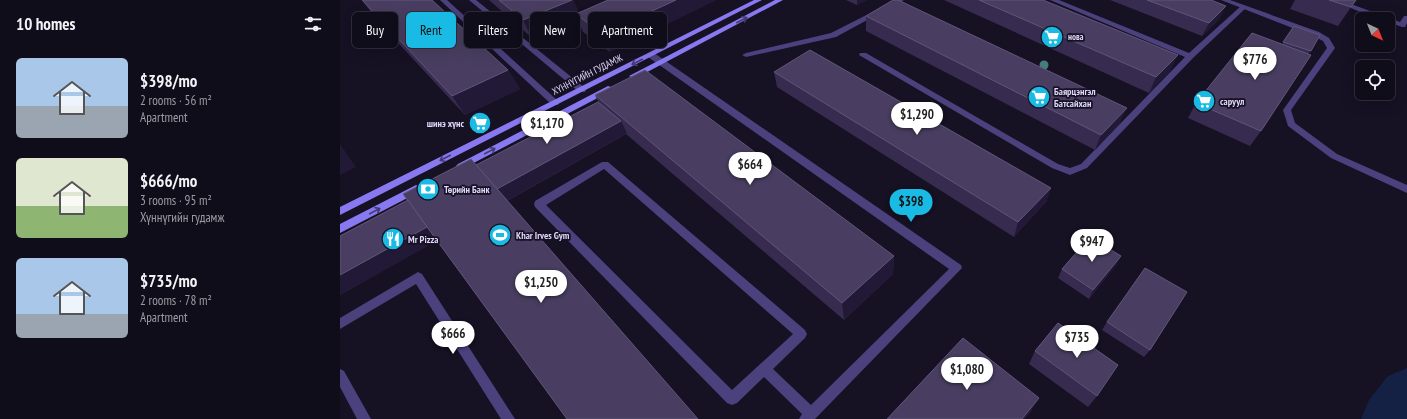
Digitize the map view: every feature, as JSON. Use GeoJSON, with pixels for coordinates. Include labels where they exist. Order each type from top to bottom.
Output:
{"type":"FeatureCollection","features":[{"type":"Feature","properties":{"kind":"main road","name":"ХҮННҮГИЙН ГУДАМЖ"},"geometry":{"type":"LineString","coordinates":[[340,211],[759,0]]}},
{"type":"Feature","properties":{"kind":"main road"},"geometry":{"type":"LineString","coordinates":[[452,171],[780,0]]}},
{"type":"Feature","properties":{"kind":"main road"},"geometry":{"type":"LineString","coordinates":[[340,229],[424,185]]}},
{"type":"Feature","properties":{"kind":"street"},"geometry":{"type":"LineString","coordinates":[[443,0],[555,103]]}},
{"type":"Feature","properties":{"kind":"street"},"geometry":{"type":"LineString","coordinates":[[472,0],[582,90]]}},
{"type":"Feature","properties":{"kind":"street"},"geometry":{"type":"LineString","coordinates":[[746,55],[833,35],[901,0]]}},
{"type":"Feature","properties":{"kind":"street"},"geometry":{"type":"LineString","coordinates":[[1053,0],[1190,56]]}},
{"type":"Feature","properties":{"kind":"street"},"geometry":{"type":"LineString","coordinates":[[1224,0],[1316,34],[1326,40],[1331,48],[1286,110],[1290,124],[1334,156],[1407,189]]}},
{"type":"Feature","properties":{"kind":"street"},"geometry":{"type":"LineString","coordinates":[[1334,0],[1366,12]]}},
{"type":"Feature","properties":{"kind":"street"},"geometry":{"type":"LineString","coordinates":[[863,55],[1055,166],[1070,172],[1084,166],[1190,56],[1243,7]]}},
{"type":"Feature","properties":{"kind":"street"},"geometry":{"type":"LineString","coordinates":[[1395,23],[1402,26],[1407,18]]}},
{"type":"Feature","properties":{"kind":"street"},"geometry":{"type":"LineString","coordinates":[[650,55],[957,268],[809,416],[764,369]]}},
{"type":"Feature","properties":{"kind":"street"},"geometry":{"type":"LineString","coordinates":[[605,164],[801,334],[764,369],[732,399],[539,204],[605,164]]}},
{"type":"Feature","properties":{"kind":"street"},"geometry":{"type":"LineString","coordinates":[[340,324],[418,277],[508,419]]}},
{"type":"Feature","properties":{"kind":"street"},"geometry":{"type":"LineString","coordinates":[[340,375],[364,419]]}},
{"type":"Feature","properties":{"kind":"building"},"geometry":{"type":"Polygon","coordinates":[[[362,0],[432,0],[445,12],[406,12],[406,47],[398,38],[398,12],[373,12],[362,0]]]}},
{"type":"Feature","properties":{"kind":"building"},"geometry":{"type":"Polygon","coordinates":[[[499,0],[572,0],[543,12],[530,12],[530,17],[523,20],[522,12],[513,12],[499,0]]]}},
{"type":"Feature","properties":{"kind":"building"},"geometry":{"type":"Polygon","coordinates":[[[608,0],[676,0],[650,12],[588,12],[588,23],[580,17],[580,12],[608,0]]]}},
{"type":"Feature","properties":{"kind":"building"},"geometry":{"type":"Polygon","coordinates":[[[893,0],[898,0],[1127,108],[1101,135],[866,16],[893,0]]]}},
{"type":"Feature","properties":{"kind":"building"},"geometry":{"type":"Polygon","coordinates":[[[979,0],[1043,0],[1178,55],[1156,77],[979,0]]]}},
{"type":"Feature","properties":{"kind":"building"},"geometry":{"type":"Polygon","coordinates":[[[1147,0],[1211,0],[1226,6],[1209,23],[1147,0]]]}},
{"type":"Feature","properties":{"kind":"building"},"geometry":{"type":"Polygon","coordinates":[[[1329,0],[1356,0],[1351,7],[1329,0]]]}},
{"type":"Feature","properties":{"kind":"building"},"geometry":{"type":"Polygon","coordinates":[[[456,22],[464,29],[464,48],[484,48],[508,70],[452,96],[407,48],[456,48],[456,22]]]}},
{"type":"Feature","properties":{"kind":"building"},"geometry":{"type":"Polygon","coordinates":[[[1294,26],[1320,35],[1311,51],[1283,42],[1294,26]]]}},
{"type":"Feature","properties":{"kind":"building"},"geometry":{"type":"Polygon","coordinates":[[[1252,33],[1311,55],[1261,131],[1196,103],[1252,33]]]}},
{"type":"Feature","properties":{"kind":"building"},"geometry":{"type":"Polygon","coordinates":[[[810,50],[1051,188],[1018,222],[774,72],[810,50]]]}},
{"type":"Feature","properties":{"kind":"building"},"geometry":{"type":"Polygon","coordinates":[[[645,70],[894,256],[842,303],[595,95],[645,70]]]}},
{"type":"Feature","properties":{"kind":"building"},"geometry":{"type":"Polygon","coordinates":[[[598,102],[621,121],[497,189],[476,165],[598,102]]]}},
{"type":"Feature","properties":{"kind":"building"},"geometry":{"type":"Polygon","coordinates":[[[471,159],[698,419],[567,419],[403,194],[471,159]]]}},
{"type":"Feature","properties":{"kind":"building"},"geometry":{"type":"Polygon","coordinates":[[[408,200],[427,227],[340,275],[340,236],[408,200]]]}},
{"type":"Feature","properties":{"kind":"building"},"geometry":{"type":"Polygon","coordinates":[[[1090,237],[1121,256],[1093,290],[1062,269],[1090,237]]]}},
{"type":"Feature","properties":{"kind":"building"},"geometry":{"type":"Polygon","coordinates":[[[1145,268],[1187,292],[1150,350],[1107,322],[1145,268]]]}},
{"type":"Feature","properties":{"kind":"building"},"geometry":{"type":"Polygon","coordinates":[[[1058,323],[1118,365],[1097,396],[1035,351],[1058,323]]]}},
{"type":"Feature","properties":{"kind":"building"},"geometry":{"type":"Polygon","coordinates":[[[963,338],[1039,398],[1022,419],[887,419],[963,338]]]}},
{"type":"Feature","properties":{"kind":"waterway"},"geometry":{"type":"LineString","coordinates":[[1388,419],[1407,394]]}},
{"type":"Feature","properties":{"kind":"place","name":"нова"},"geometry":{"type":"Point","coordinates":[1052,37]}},
{"type":"Feature","properties":{"kind":"place","name":"Баярцэнгэл Батсайхан"},"geometry":{"type":"Point","coordinates":[1039,97]}},
{"type":"Feature","properties":{"kind":"place","name":"саруул"},"geometry":{"type":"Point","coordinates":[1204,101]}},
{"type":"Feature","properties":{"kind":"place","name":"шинэ хүнс"},"geometry":{"type":"Point","coordinates":[480,123]}},
{"type":"Feature","properties":{"kind":"place","name":"Төрийн Банк"},"geometry":{"type":"Point","coordinates":[428,189]}},
{"type":"Feature","properties":{"kind":"place","name":"Khar Irves Gym"},"geometry":{"type":"Point","coordinates":[500,235]}},
{"type":"Feature","properties":{"kind":"place","name":"Mr Pizza"},"geometry":{"type":"Point","coordinates":[393,239]}}]}
